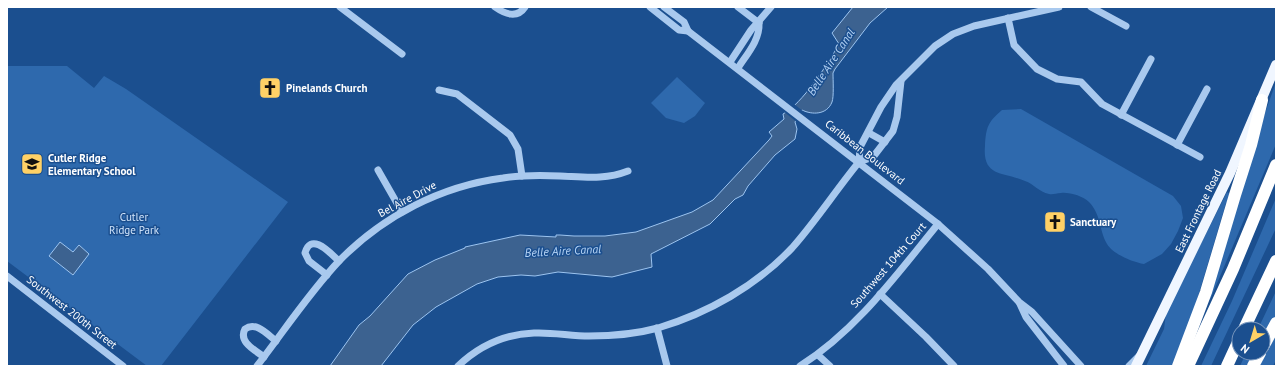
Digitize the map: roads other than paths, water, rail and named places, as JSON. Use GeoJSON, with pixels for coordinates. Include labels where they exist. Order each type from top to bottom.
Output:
{"type":"FeatureCollection","features":[{"type":"Feature","properties":{"kind":"highway"},"geometry":{"type":"LineString","coordinates":[[1178,366],[1206,292],[1251,145],[1262,100]]}},
{"type":"Feature","properties":{"kind":"highway"},"geometry":{"type":"LineString","coordinates":[[1188,366],[1233,269],[1276,165]]}},
{"type":"Feature","properties":{"kind":"highway"},"geometry":{"type":"LineString","coordinates":[[1248,321],[1276,260]]}},
{"type":"Feature","properties":{"kind":"highway"},"geometry":{"type":"LineString","coordinates":[[1271,333],[1276,323]]}},
{"type":"Feature","properties":{"kind":"highway"},"geometry":{"type":"LineString","coordinates":[[1226,366],[1231,356]]}},
{"type":"Feature","properties":{"kind":"main road","name":"East Frontage Road"},"geometry":{"type":"LineString","coordinates":[[1136,366],[1216,202],[1262,100],[1276,65]]}},
{"type":"Feature","properties":{"kind":"street"},"geometry":{"type":"LineString","coordinates":[[340,7],[402,54]]}},
{"type":"Feature","properties":{"kind":"street"},"geometry":{"type":"LineString","coordinates":[[494,7],[503,12],[515,14],[522,12],[525,7]]}},
{"type":"Feature","properties":{"kind":"street","name":"Caribbean Boulevard"},"geometry":{"type":"LineString","coordinates":[[650,7],[679,30],[688,31]]}},
{"type":"Feature","properties":{"kind":"street","name":"Caribbean Boulevard"},"geometry":{"type":"LineString","coordinates":[[664,7],[684,22],[688,31],[738,68],[938,224],[988,269],[1019,302],[1043,324],[1081,366]]}},
{"type":"Feature","properties":{"kind":"street"},"geometry":{"type":"LineString","coordinates":[[738,7],[759,23],[760,32],[738,68]]}},
{"type":"Feature","properties":{"kind":"street"},"geometry":{"type":"LineString","coordinates":[[730,62],[751,30],[772,7]]}},
{"type":"Feature","properties":{"kind":"street"},"geometry":{"type":"LineString","coordinates":[[859,162],[860,147],[881,107],[896,85],[924,55],[953,34],[974,26],[1059,7]]}},
{"type":"Feature","properties":{"kind":"street"},"geometry":{"type":"LineString","coordinates":[[1095,8],[1126,26]]}},
{"type":"Feature","properties":{"kind":"street"},"geometry":{"type":"LineString","coordinates":[[1008,18],[1014,45],[1033,66],[1057,79],[1081,82],[1100,102],[1121,115],[1200,157]]}},
{"type":"Feature","properties":{"kind":"street"},"geometry":{"type":"LineString","coordinates":[[1121,115],[1151,59]]}},
{"type":"Feature","properties":{"kind":"street"},"geometry":{"type":"LineString","coordinates":[[458,366],[480,349],[513,336],[535,333],[606,335],[657,328],[692,316],[720,303],[766,272],[795,244],[859,162],[873,157],[893,131],[896,122],[901,81]]}},
{"type":"Feature","properties":{"kind":"street"},"geometry":{"type":"LineString","coordinates":[[1177,145],[1207,89]]}},
{"type":"Feature","properties":{"kind":"street"},"geometry":{"type":"LineString","coordinates":[[439,90],[457,94],[510,135],[518,148],[522,176]]}},
{"type":"Feature","properties":{"kind":"street"},"geometry":{"type":"LineString","coordinates":[[868,133],[885,142]]}},
{"type":"Feature","properties":{"kind":"street"},"geometry":{"type":"LineString","coordinates":[[378,170],[402,212]]}},
{"type":"Feature","properties":{"kind":"street","name":"Bel Aire Drive"},"geometry":{"type":"LineString","coordinates":[[257,366],[327,275],[339,262],[368,235],[402,212],[459,187],[490,180],[522,176],[599,178],[628,171]]}},
{"type":"Feature","properties":{"kind":"street","name":"Southwest 104th Court"},"geometry":{"type":"LineString","coordinates":[[800,366],[818,355],[880,294],[938,224]]}},
{"type":"Feature","properties":{"kind":"street"},"geometry":{"type":"LineString","coordinates":[[327,275],[307,258],[305,253],[306,249],[311,245],[319,244],[339,262]]}},
{"type":"Feature","properties":{"kind":"street","name":"Southwest 200th Street"},"geometry":{"type":"LineString","coordinates":[[7,276],[124,366]]}},
{"type":"Feature","properties":{"kind":"street"},"geometry":{"type":"LineString","coordinates":[[880,294],[918,329],[954,366]]}},
{"type":"Feature","properties":{"kind":"street","name":"Caribbean Boulevard"},"geometry":{"type":"LineString","coordinates":[[1019,302],[1026,317],[1064,366]]}},
{"type":"Feature","properties":{"kind":"street"},"geometry":{"type":"LineString","coordinates":[[264,357],[245,341],[243,334],[245,329],[249,326],[256,326],[276,341]]}},
{"type":"Feature","properties":{"kind":"street"},"geometry":{"type":"LineString","coordinates":[[657,328],[667,366]]}},
{"type":"Feature","properties":{"kind":"street"},"geometry":{"type":"LineString","coordinates":[[1128,366],[1142,353]]}},
{"type":"Feature","properties":{"kind":"street"},"geometry":{"type":"LineString","coordinates":[[818,355],[830,366]]}},
{"type":"Feature","properties":{"kind":"water","name":"Belle Aire Canal"},"geometry":{"type":"Polygon","coordinates":[[[853,7],[888,7],[870,23],[835,69],[833,73],[833,100],[830,106],[823,112],[819,113],[810,113],[802,110],[795,122],[797,129],[795,139],[775,155],[748,186],[743,195],[735,199],[710,224],[651,254],[652,267],[612,277],[558,272],[535,276],[521,275],[498,277],[477,284],[436,307],[413,325],[381,366],[330,366],[359,325],[370,316],[408,274],[435,260],[465,247],[520,235],[556,237],[556,235],[605,236],[636,232],[692,212],[713,200],[769,140],[772,136],[769,132],[784,119],[783,114],[798,102],[814,83],[839,44],[832,33],[853,7]]]}},
{"type":"Feature","properties":{"kind":"water"},"geometry":{"type":"Polygon","coordinates":[[[60,242],[73,252],[79,245],[89,254],[73,275],[49,256],[60,242]]]}},
{"type":"Feature","properties":{"kind":"place","name":"Pinelands Church"},"geometry":{"type":"Point","coordinates":[270,88]}},
{"type":"Feature","properties":{"kind":"place","name":"Cutler Ridge Elementary School"},"geometry":{"type":"Point","coordinates":[32,164]}},
{"type":"Feature","properties":{"kind":"place","name":"Sanctuary"},"geometry":{"type":"Point","coordinates":[1055,222]}},
{"type":"Feature","properties":{"kind":"park label","name":"Cutler Ridge Park"},"geometry":{"type":"Point","coordinates":[134,223]}}]}
